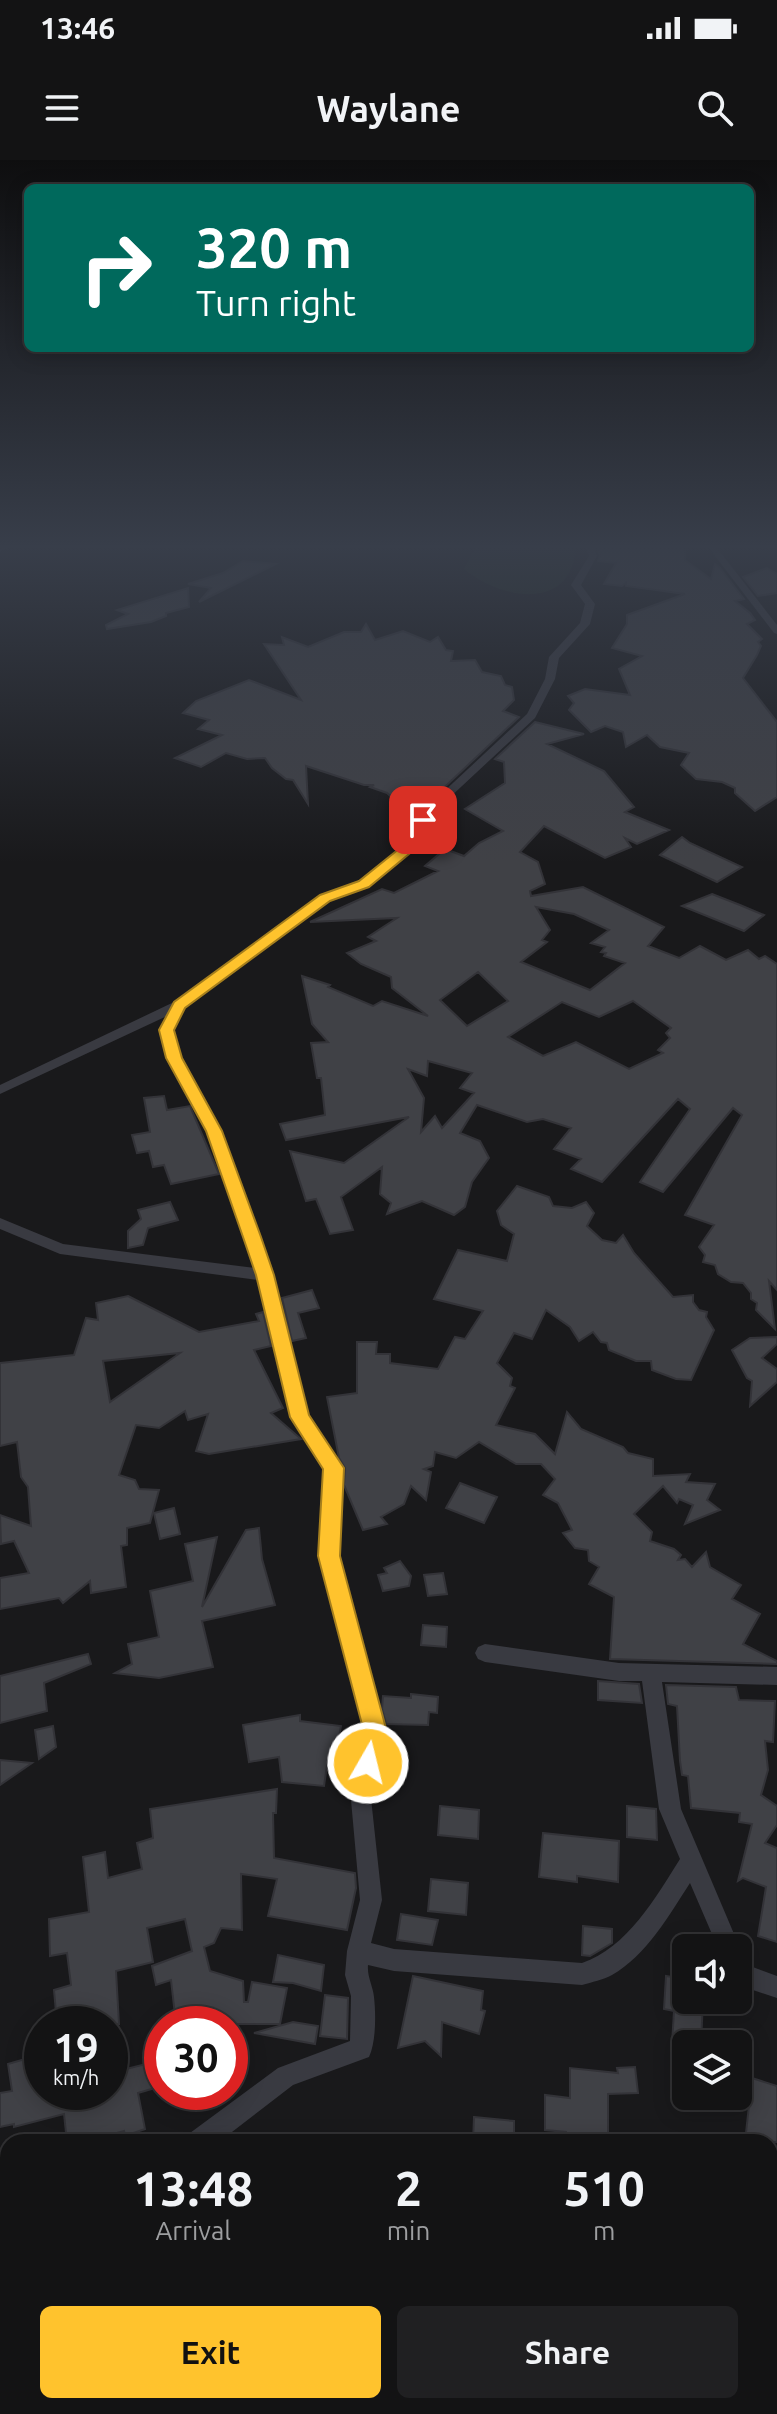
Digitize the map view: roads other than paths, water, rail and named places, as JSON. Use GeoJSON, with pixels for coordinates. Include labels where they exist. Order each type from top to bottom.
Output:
{"type":"FeatureCollection","features":[{"type":"Feature","properties":{"kind":"street"},"geometry":{"type":"LineString","coordinates":[[0,1090],[179,1005],[325,898],[364,884],[421,837],[423,820],[443,798],[526,722],[550,679],[558,653]]}},
{"type":"Feature","properties":{"kind":"street"},"geometry":{"type":"LineString","coordinates":[[179,1005],[166,1030],[174,1058],[214,1131],[265,1275],[300,1417],[333,1468],[329,1556],[376,1736],[360,1789],[371,1900],[358,1951],[356,1975],[363,1996],[361,2049],[286,2076],[210,2134]]}},
{"type":"Feature","properties":{"kind":"street"},"geometry":{"type":"LineString","coordinates":[[0,1223],[60,1249],[265,1275]]}},
{"type":"Feature","properties":{"kind":"street"},"geometry":{"type":"LineString","coordinates":[[485,1653],[619,1672],[777,1676]]}},
{"type":"Feature","properties":{"kind":"street"},"geometry":{"type":"LineString","coordinates":[[651,1674],[670,1809],[723,1934]]}},
{"type":"Feature","properties":{"kind":"street"},"geometry":{"type":"LineString","coordinates":[[358,1951],[394,1960],[582,1974],[605,1967],[627,1945],[667,1900],[691,1862]]}},
{"type":"Feature","properties":{"kind":"street"},"geometry":{"type":"LineString","coordinates":[[752,1978],[777,1987]]}}]}
